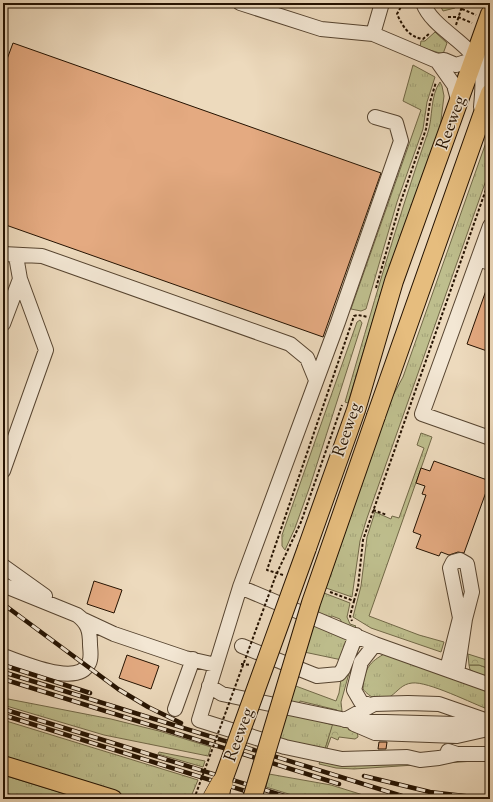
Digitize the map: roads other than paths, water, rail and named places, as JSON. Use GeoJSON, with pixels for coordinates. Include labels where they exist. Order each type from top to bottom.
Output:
{"type":"FeatureCollection","features":[{"type":"Feature","properties":{"kind":"main road","name":"Reeweg"},"geometry":{"type":"LineString","coordinates":[[218,794],[349,407],[394,281],[459,104],[481,62],[490,14]]}},
{"type":"Feature","properties":{"kind":"main road","name":"Reeweg"},"geometry":{"type":"LineString","coordinates":[[252,799],[309,610],[487,102]]}},
{"type":"Feature","properties":{"kind":"main road"},"geometry":{"type":"LineString","coordinates":[[3,765],[112,799]]}},
{"type":"Feature","properties":{"kind":"street"},"geometry":{"type":"LineString","coordinates":[[240,3],[321,29],[373,34],[439,64],[454,85],[459,104]]}},
{"type":"Feature","properties":{"kind":"street"},"geometry":{"type":"LineString","coordinates":[[373,34],[382,3]]}},
{"type":"Feature","properties":{"kind":"street"},"geometry":{"type":"LineString","coordinates":[[423,3],[432,17],[457,41],[475,44],[481,62],[456,65],[444,60],[439,64]]}},
{"type":"Feature","properties":{"kind":"street","name":"Reeweg"},"geometry":{"type":"LineString","coordinates":[[481,62],[487,102]]}},
{"type":"Feature","properties":{"kind":"street"},"geometry":{"type":"LineString","coordinates":[[375,117],[396,123],[401,142],[338,322],[240,587],[199,720],[285,747],[329,757],[355,760],[407,757],[420,760],[457,754],[490,754]]}},
{"type":"Feature","properties":{"kind":"street"},"geometry":{"type":"LineString","coordinates":[[490,226],[484,261],[422,414],[490,438]]}},
{"type":"Feature","properties":{"kind":"street"},"geometry":{"type":"LineString","coordinates":[[3,471],[46,350],[20,279],[9,255],[42,256],[290,344],[307,358],[316,380]]}},
{"type":"Feature","properties":{"kind":"street"},"geometry":{"type":"LineString","coordinates":[[3,324],[20,279]]}},
{"type":"Feature","properties":{"kind":"street"},"geometry":{"type":"LineString","coordinates":[[460,560],[467,564],[472,592],[452,671],[460,618],[450,568],[453,562],[460,560]]}},
{"type":"Feature","properties":{"kind":"street"},"geometry":{"type":"LineString","coordinates":[[3,566],[65,610]]}},
{"type":"Feature","properties":{"kind":"street"},"geometry":{"type":"LineString","coordinates":[[3,585],[65,610],[114,634],[192,659],[216,665]]}},
{"type":"Feature","properties":{"kind":"street"},"geometry":{"type":"LineString","coordinates":[[240,587],[355,629],[375,644],[490,685]]}},
{"type":"Feature","properties":{"kind":"street"},"geometry":{"type":"LineString","coordinates":[[3,656],[61,674],[79,672],[90,662],[90,633],[84,620]]}},
{"type":"Feature","properties":{"kind":"street"},"geometry":{"type":"LineString","coordinates":[[242,646],[317,676],[339,674],[343,669],[355,629]]}},
{"type":"Feature","properties":{"kind":"street"},"geometry":{"type":"LineString","coordinates":[[370,705],[360,702],[354,690],[361,662],[375,644]]}},
{"type":"Feature","properties":{"kind":"street"},"geometry":{"type":"LineString","coordinates":[[175,709],[192,659]]}},
{"type":"Feature","properties":{"kind":"street"},"geometry":{"type":"LineString","coordinates":[[210,686],[222,694],[382,722],[490,725]]}},
{"type":"Feature","properties":{"kind":"street"},"geometry":{"type":"LineString","coordinates":[[351,717],[370,705],[382,703],[433,703],[462,712],[490,725]]}},
{"type":"Feature","properties":{"kind":"street"},"geometry":{"type":"LineString","coordinates":[[351,717],[374,712],[462,712]]}},
{"type":"Feature","properties":{"kind":"railway"},"geometry":{"type":"LineString","coordinates":[[3,604],[118,689],[148,707],[181,723]]}},
{"type":"Feature","properties":{"kind":"railway"},"geometry":{"type":"LineString","coordinates":[[3,665],[90,693]]}},
{"type":"Feature","properties":{"kind":"railway"},"geometry":{"type":"LineString","coordinates":[[3,672],[402,796]]}},
{"type":"Feature","properties":{"kind":"railway"},"geometry":{"type":"LineString","coordinates":[[3,679],[339,784]]}},
{"type":"Feature","properties":{"kind":"railway"},"geometry":{"type":"LineString","coordinates":[[3,709],[294,799]]}},
{"type":"Feature","properties":{"kind":"railway"},"geometry":{"type":"LineString","coordinates":[[3,715],[271,799]]}},
{"type":"Feature","properties":{"kind":"railway"},"geometry":{"type":"LineString","coordinates":[[364,776],[430,792],[490,799]]}}]}
